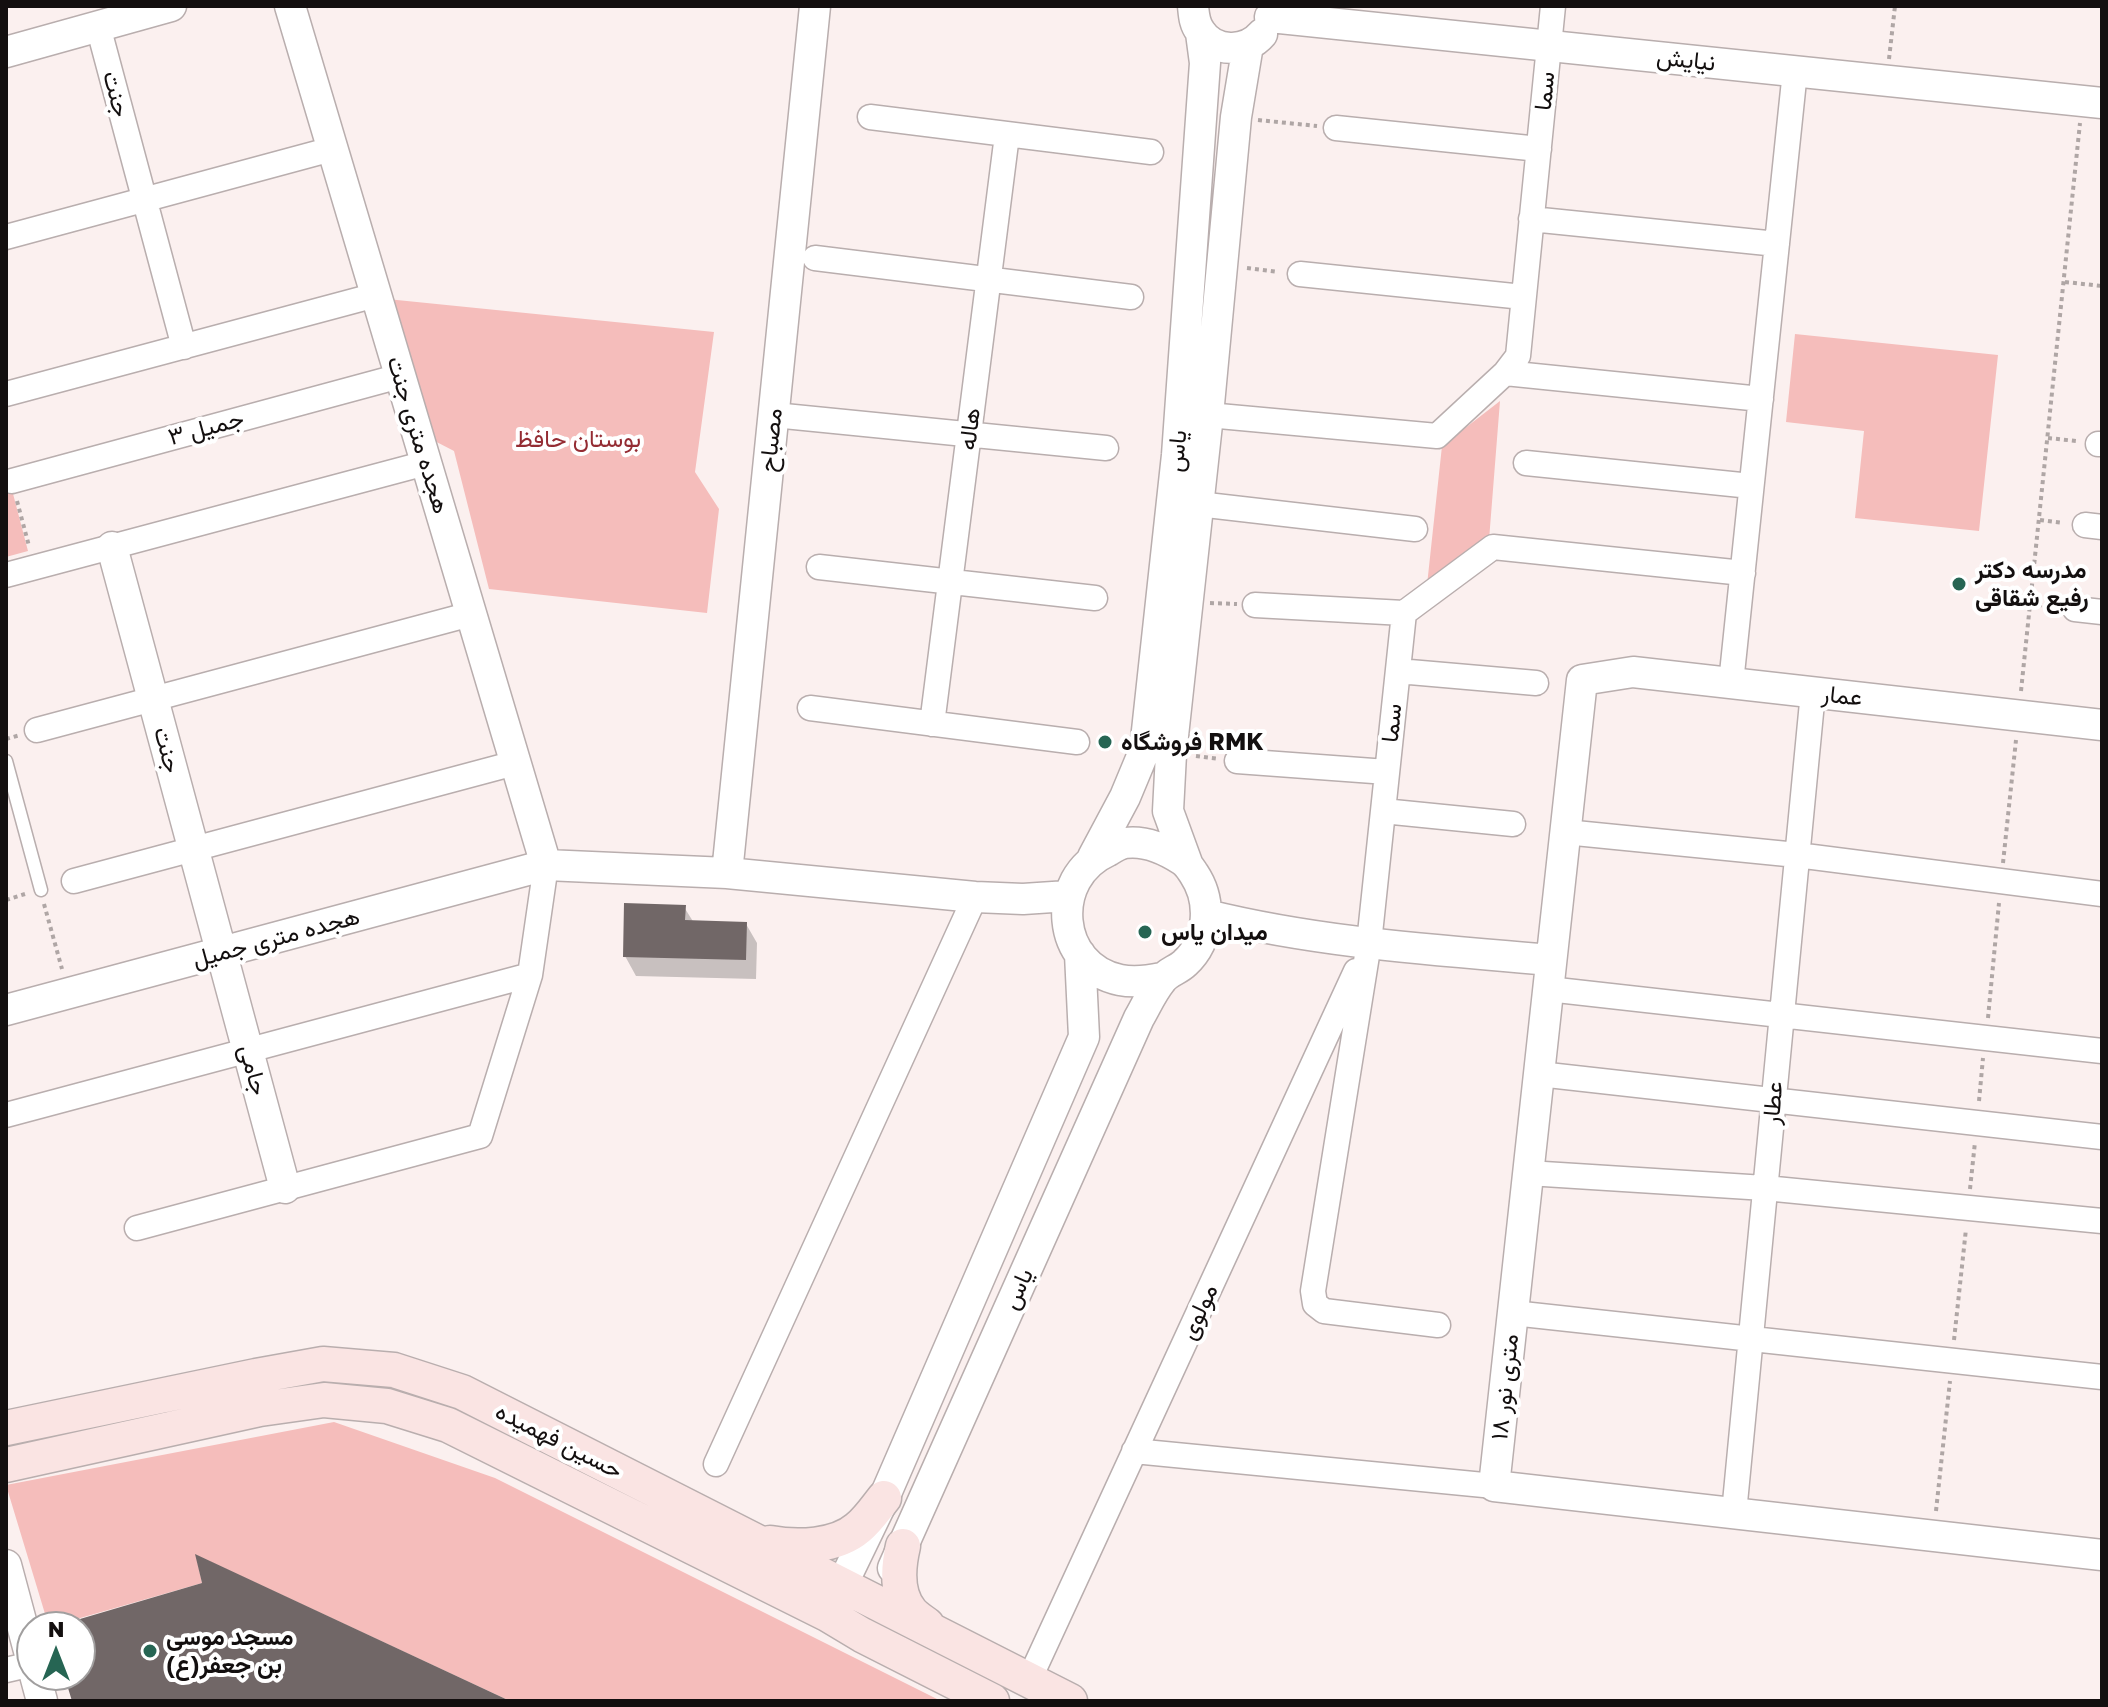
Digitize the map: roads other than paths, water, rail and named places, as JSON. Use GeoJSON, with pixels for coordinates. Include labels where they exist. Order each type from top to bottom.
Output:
{"type":"FeatureCollection","features":[{"type":"Feature","properties":{"kind":"main road","name":"حسین فهمیده"},"geometry":{"type":"LineString","coordinates":[[6,1428],[323,1364],[394,1370],[462,1392],[751,1538],[835,1599],[862,1635],[992,1701]]}},
{"type":"Feature","properties":{"kind":"main road","name":"حسین فهمیده"},"geometry":{"type":"LineString","coordinates":[[6,1465],[260,1409],[324,1400],[387,1406],[448,1425],[835,1599],[878,1603],[1070,1701]]}},
{"type":"Feature","properties":{"kind":"main road"},"geometry":{"type":"LineString","coordinates":[[751,1538],[789,1546],[827,1543],[857,1529],[884,1498]]}},
{"type":"Feature","properties":{"kind":"main road"},"geometry":{"type":"LineString","coordinates":[[903,1546],[899,1563],[903,1597],[911,1612],[937,1633]]}},
{"type":"Feature","properties":{"kind":"main road"},"geometry":{"type":"LineString","coordinates":[[862,1635],[878,1603]]}},
{"type":"Feature","properties":{"kind":"street"},"geometry":{"type":"LineString","coordinates":[[6,52],[171,6]]}},
{"type":"Feature","properties":{"kind":"street","name":"هجده متری جنت"},"geometry":{"type":"LineString","coordinates":[[290,6],[546,865]]}},
{"type":"Feature","properties":{"kind":"street","name":"مصباح"},"geometry":{"type":"LineString","coordinates":[[727,873],[815,6]]}},
{"type":"Feature","properties":{"kind":"street","name":"سما"},"geometry":{"type":"LineString","coordinates":[[1208,415],[1437,436],[1505,373],[1518,356],[1553,6]]}},
{"type":"Feature","properties":{"kind":"street"},"geometry":{"type":"LineString","coordinates":[[1194,13],[1209,41],[1234,48],[1248,45],[1258,38],[1266,28],[1270,12]]}},
{"type":"Feature","properties":{"kind":"street","name":"نیایش"},"geometry":{"type":"LineString","coordinates":[[1270,12],[1549,46],[2092,102]]}},
{"type":"Feature","properties":{"kind":"street","name":"یاس"},"geometry":{"type":"LineString","coordinates":[[1093,857],[1125,797],[1145,749],[1179,425],[1205,63],[1194,13]]}},
{"type":"Feature","properties":{"kind":"street","name":"جنت"},"geometry":{"type":"LineString","coordinates":[[98,26],[184,347]]}},
{"type":"Feature","properties":{"kind":"street","name":"یاس"},"geometry":{"type":"LineString","coordinates":[[1187,863],[1168,811],[1171,754],[1236,117],[1248,45]]}},
{"type":"Feature","properties":{"kind":"street"},"geometry":{"type":"LineString","coordinates":[[1731,683],[1795,71]]}},
{"type":"Feature","properties":{"kind":"street"},"geometry":{"type":"LineString","coordinates":[[870,117],[1151,152]]}},
{"type":"Feature","properties":{"kind":"street"},"geometry":{"type":"LineString","coordinates":[[1336,128],[1539,149]]}},
{"type":"Feature","properties":{"kind":"street","name":"هاله"},"geometry":{"type":"LineString","coordinates":[[932,724],[1007,135]]}},
{"type":"Feature","properties":{"kind":"street"},"geometry":{"type":"LineString","coordinates":[[6,237],[332,149]]}},
{"type":"Feature","properties":{"kind":"street"},"geometry":{"type":"LineString","coordinates":[[1531,219],[1777,244]]}},
{"type":"Feature","properties":{"kind":"street"},"geometry":{"type":"LineString","coordinates":[[815,258],[1131,297]]}},
{"type":"Feature","properties":{"kind":"street"},"geometry":{"type":"LineString","coordinates":[[1300,274],[1523,297]]}},
{"type":"Feature","properties":{"kind":"street"},"geometry":{"type":"LineString","coordinates":[[6,394],[376,295]]}},
{"type":"Feature","properties":{"kind":"street"},"geometry":{"type":"LineString","coordinates":[[1505,373],[1761,399]]}},
{"type":"Feature","properties":{"kind":"street","name":"جمیل ۳"},"geometry":{"type":"LineString","coordinates":[[12,481],[400,376]]}},
{"type":"Feature","properties":{"kind":"street"},"geometry":{"type":"LineString","coordinates":[[774,415],[1106,448]]}},
{"type":"Feature","properties":{"kind":"street"},"geometry":{"type":"LineString","coordinates":[[6,575],[426,463]]}},
{"type":"Feature","properties":{"kind":"street"},"geometry":{"type":"LineString","coordinates":[[1526,463],[1751,486]]}},
{"type":"Feature","properties":{"kind":"street"},"geometry":{"type":"LineString","coordinates":[[1198,504],[1415,529]]}},
{"type":"Feature","properties":{"kind":"street","name":"جنت"},"geometry":{"type":"LineString","coordinates":[[112,547],[221,952]]}},
{"type":"Feature","properties":{"kind":"street"},"geometry":{"type":"LineString","coordinates":[[1255,605],[1404,613],[1493,547],[1743,573]]}},
{"type":"Feature","properties":{"kind":"street"},"geometry":{"type":"LineString","coordinates":[[819,567],[1095,598]]}},
{"type":"Feature","properties":{"kind":"street"},"geometry":{"type":"LineString","coordinates":[[2075,609],[2102,612]]}},
{"type":"Feature","properties":{"kind":"street","name":"سما"},"geometry":{"type":"LineString","coordinates":[[1404,613],[1369,943],[1313,1291],[1315,1304],[1324,1311],[1438,1325]]}},
{"type":"Feature","properties":{"kind":"street"},"geometry":{"type":"LineString","coordinates":[[37,730],[471,614]]}},
{"type":"Feature","properties":{"kind":"street"},"geometry":{"type":"LineString","coordinates":[[1398,671],[1536,683]]}},
{"type":"Feature","properties":{"kind":"street","name":"عمار"},"geometry":{"type":"LineString","coordinates":[[1582,680],[1633,672],[2102,725]]}},
{"type":"Feature","properties":{"kind":"street","name":"۱۸ متری نور"},"geometry":{"type":"LineString","coordinates":[[1494,1486],[1582,680]]}},
{"type":"Feature","properties":{"kind":"street","name":"عطار"},"geometry":{"type":"LineString","coordinates":[[1734,1513],[1813,692]]}},
{"type":"Feature","properties":{"kind":"street"},"geometry":{"type":"LineString","coordinates":[[810,708],[1077,742]]}},
{"type":"Feature","properties":{"kind":"street"},"geometry":{"type":"LineString","coordinates":[[1237,761],[1387,772]]}},
{"type":"Feature","properties":{"kind":"street"},"geometry":{"type":"LineString","coordinates":[[74,881],[515,763]]}},
{"type":"Feature","properties":{"kind":"street"},"geometry":{"type":"LineString","coordinates":[[1383,811],[1513,824]]}},
{"type":"Feature","properties":{"kind":"street"},"geometry":{"type":"LineString","coordinates":[[1565,832],[1797,855],[2102,894]]}},
{"type":"Feature","properties":{"kind":"street"},"geometry":{"type":"LineString","coordinates":[[1124,843],[1157,845],[1187,863],[1202,886],[1207,915],[1201,941],[1185,963],[1162,978],[1140,982],[1117,980],[1096,970],[1080,954],[1070,936],[1066,916],[1068,896],[1078,874],[1093,857],[1124,843]]}},
{"type":"Feature","properties":{"kind":"street"},"geometry":{"type":"LineString","coordinates":[[137,1228],[480,1136],[530,975],[546,865],[727,873],[975,897],[1023,899],[1068,896]]}},
{"type":"Feature","properties":{"kind":"street","name":"هجده متری جمیل"},"geometry":{"type":"LineString","coordinates":[[6,1010],[546,865]]}},
{"type":"Feature","properties":{"kind":"street"},"geometry":{"type":"LineString","coordinates":[[716,1464],[975,897]]}},
{"type":"Feature","properties":{"kind":"street"},"geometry":{"type":"LineString","coordinates":[[1207,915],[1252,926],[1369,943],[1782,1015],[2102,1051]]}},
{"type":"Feature","properties":{"kind":"street","name":"مولوی"},"geometry":{"type":"LineString","coordinates":[[1029,1680],[1369,943]]}},
{"type":"Feature","properties":{"kind":"street","name":"جامی"},"geometry":{"type":"LineString","coordinates":[[221,952],[285,1188]]}},
{"type":"Feature","properties":{"kind":"street","name":"یاس"},"geometry":{"type":"LineString","coordinates":[[835,1599],[884,1498],[1084,1037],[1080,954]]}},
{"type":"Feature","properties":{"kind":"street"},"geometry":{"type":"LineString","coordinates":[[6,1115],[530,975]]}},
{"type":"Feature","properties":{"kind":"street","name":"یاس"},"geometry":{"type":"LineString","coordinates":[[878,1603],[1139,1018],[1162,978]]}},
{"type":"Feature","properties":{"kind":"street"},"geometry":{"type":"LineString","coordinates":[[1539,1074],[2102,1137]]}},
{"type":"Feature","properties":{"kind":"street"},"geometry":{"type":"LineString","coordinates":[[1528,1173],[1765,1188],[2102,1221]]}},
{"type":"Feature","properties":{"kind":"street"},"geometry":{"type":"LineString","coordinates":[[1513,1313],[2102,1377]]}},
{"type":"Feature","properties":{"kind":"street"},"geometry":{"type":"LineString","coordinates":[[1134,1451],[1494,1486],[2102,1555]]}},
{"type":"Feature","properties":{"kind":"street"},"geometry":{"type":"LineString","coordinates":[[6,1565],[18,1611]]}},
{"type":"Feature","properties":{"kind":"lane"},"geometry":{"type":"LineString","coordinates":[[6,761],[41,890]]}},
{"type":"Feature","properties":{"kind":"place","name":"مدرسه دکتر رفیع شقاقی"},"geometry":{"type":"Point","coordinates":[1959,584]}},
{"type":"Feature","properties":{"kind":"place","name":"فروشگاه RMK"},"geometry":{"type":"Point","coordinates":[1105,742]}},
{"type":"Feature","properties":{"kind":"place","name":"میدان یاس"},"geometry":{"type":"Point","coordinates":[1145,932]}},
{"type":"Feature","properties":{"kind":"place","name":"مسجد موسی بن جعفر(ع)"},"geometry":{"type":"Point","coordinates":[150,1651]}},
{"type":"Feature","properties":{"kind":"park label","name":"بوستان حافظ"},"geometry":{"type":"Point","coordinates":[578,439]}}]}
